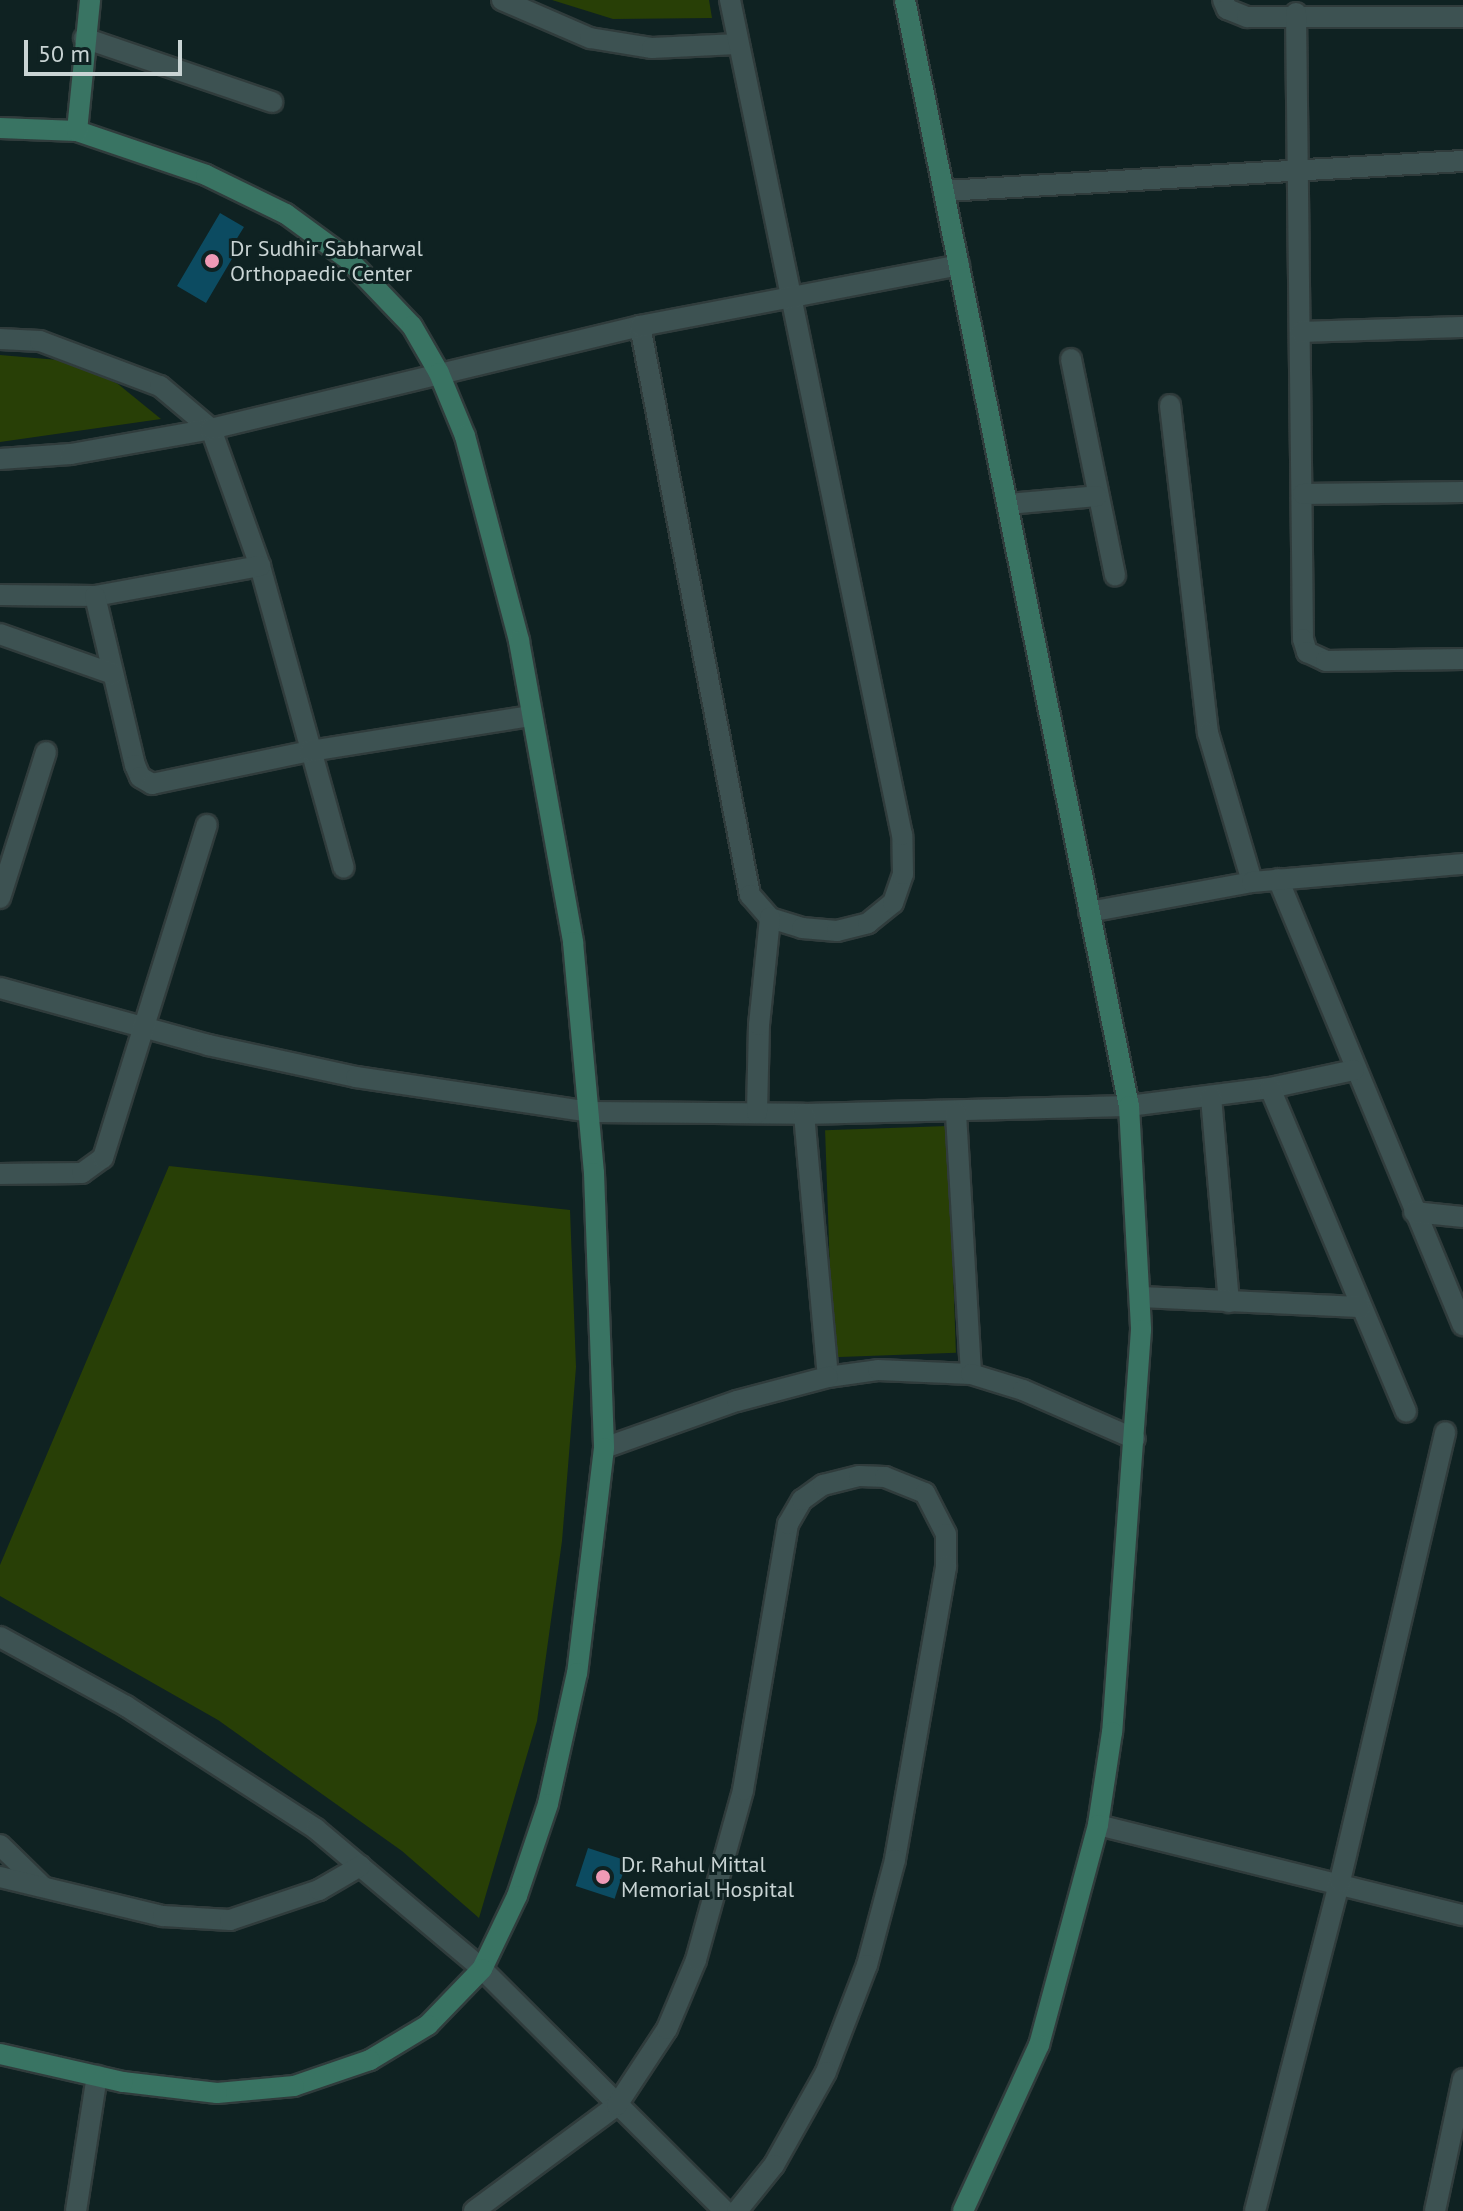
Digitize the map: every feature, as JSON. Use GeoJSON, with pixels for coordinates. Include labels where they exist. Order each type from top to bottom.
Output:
{"type":"FeatureCollection","features":[{"type":"Feature","properties":{"kind":"street"},"geometry":{"type":"LineString","coordinates":[[77,131],[90,0]]}},
{"type":"Feature","properties":{"kind":"street"},"geometry":{"type":"LineString","coordinates":[[502,0],[590,38],[652,48],[738,44]]}},
{"type":"Feature","properties":{"kind":"street"},"geometry":{"type":"LineString","coordinates":[[640,326],[740,863],[750,895],[770,918],[837,931],[868,923],[893,903],[903,874],[902,835],[795,297],[730,0]]}},
{"type":"Feature","properties":{"kind":"street"},"geometry":{"type":"LineString","coordinates":[[905,0],[1129,1106],[1140,1297],[1135,1439],[1112,1732],[1098,1825],[1039,2045],[963,2211]]}},
{"type":"Feature","properties":{"kind":"street"},"geometry":{"type":"LineString","coordinates":[[1223,0],[1237,16],[1296,13],[1463,17]]}},
{"type":"Feature","properties":{"kind":"street"},"geometry":{"type":"LineString","coordinates":[[1296,13],[1303,639],[1307,652],[1326,661],[1463,659]]}},
{"type":"Feature","properties":{"kind":"street"},"geometry":{"type":"LineString","coordinates":[[84,38],[272,102]]}},
{"type":"Feature","properties":{"kind":"street"},"geometry":{"type":"LineString","coordinates":[[0,128],[77,131],[206,175],[286,214],[349,260],[412,326],[439,373],[469,450],[519,641],[573,942],[591,1112],[604,1448],[577,1673],[548,1804],[517,1896],[482,1969],[417,2032],[370,2060],[294,2086],[217,2093],[97,2076],[0,2054]]}},
{"type":"Feature","properties":{"kind":"street"},"geometry":{"type":"LineString","coordinates":[[944,191],[1300,166],[1463,161]]}},
{"type":"Feature","properties":{"kind":"street"},"geometry":{"type":"LineString","coordinates":[[0,459],[71,454],[211,429],[640,326],[959,265]]}},
{"type":"Feature","properties":{"kind":"street"},"geometry":{"type":"LineString","coordinates":[[1301,332],[1463,327]]}},
{"type":"Feature","properties":{"kind":"street"},"geometry":{"type":"LineString","coordinates":[[0,339],[40,341],[160,386],[211,429],[260,566],[344,868]]}},
{"type":"Feature","properties":{"kind":"street"},"geometry":{"type":"LineString","coordinates":[[1071,359],[1115,576]]}},
{"type":"Feature","properties":{"kind":"street"},"geometry":{"type":"LineString","coordinates":[[1170,405],[1208,733],[1252,882]]}},
{"type":"Feature","properties":{"kind":"street"},"geometry":{"type":"LineString","coordinates":[[1303,494],[1463,492]]}},
{"type":"Feature","properties":{"kind":"street"},"geometry":{"type":"LineString","coordinates":[[1008,504],[1097,496]]}},
{"type":"Feature","properties":{"kind":"street"},"geometry":{"type":"LineString","coordinates":[[0,595],[95,596],[260,566]]}},
{"type":"Feature","properties":{"kind":"street"},"geometry":{"type":"LineString","coordinates":[[95,596],[135,765],[140,777],[152,784],[310,751],[532,716]]}},
{"type":"Feature","properties":{"kind":"street"},"geometry":{"type":"LineString","coordinates":[[0,634],[113,674]]}},
{"type":"Feature","properties":{"kind":"street"},"geometry":{"type":"LineString","coordinates":[[0,898],[46,752]]}},
{"type":"Feature","properties":{"kind":"street"},"geometry":{"type":"LineString","coordinates":[[0,1174],[93,1170],[103,1158],[207,825]]}},
{"type":"Feature","properties":{"kind":"street"},"geometry":{"type":"LineString","coordinates":[[1089,912],[1252,882],[1463,864]]}},
{"type":"Feature","properties":{"kind":"street"},"geometry":{"type":"LineString","coordinates":[[1278,879],[1354,1070],[1463,1325]]}},
{"type":"Feature","properties":{"kind":"street"},"geometry":{"type":"LineString","coordinates":[[757,1113],[759,1025],[770,918]]}},
{"type":"Feature","properties":{"kind":"street"},"geometry":{"type":"LineString","coordinates":[[0,988],[143,1027],[356,1077],[591,1112],[804,1114],[1129,1106],[1270,1088],[1354,1070]]}},
{"type":"Feature","properties":{"kind":"street"},"geometry":{"type":"LineString","coordinates":[[1270,1088],[1406,1412]]}},
{"type":"Feature","properties":{"kind":"street"},"geometry":{"type":"LineString","coordinates":[[1211,1097],[1229,1302]]}},
{"type":"Feature","properties":{"kind":"street"},"geometry":{"type":"LineString","coordinates":[[956,1112],[971,1374]]}},
{"type":"Feature","properties":{"kind":"street"},"geometry":{"type":"LineString","coordinates":[[804,1114],[828,1377]]}},
{"type":"Feature","properties":{"kind":"street"},"geometry":{"type":"LineString","coordinates":[[1414,1212],[1463,1217]]}},
{"type":"Feature","properties":{"kind":"street"},"geometry":{"type":"LineString","coordinates":[[1140,1297],[1360,1307]]}},
{"type":"Feature","properties":{"kind":"street"},"geometry":{"type":"LineString","coordinates":[[604,1448],[725,1404],[828,1377],[878,1370],[971,1374],[1011,1385],[1135,1439]]}},
{"type":"Feature","properties":{"kind":"street"},"geometry":{"type":"LineString","coordinates":[[1255,2211],[1340,1881],[1445,1432]]}},
{"type":"Feature","properties":{"kind":"street"},"geometry":{"type":"LineString","coordinates":[[474,2211],[617,2105],[681,2000],[711,1909],[743,1790],[788,1524],[802,1500],[823,1485],[859,1476],[885,1477],[925,1493],[946,1534],[946,1567],[882,1915],[826,2072],[774,2165],[737,2211]]}},
{"type":"Feature","properties":{"kind":"street"},"geometry":{"type":"LineString","coordinates":[[0,1637],[264,1791],[360,1866],[482,1969],[725,2211]]}},
{"type":"Feature","properties":{"kind":"street"},"geometry":{"type":"LineString","coordinates":[[1098,1825],[1340,1881],[1463,1915]]}},
{"type":"Feature","properties":{"kind":"street"},"geometry":{"type":"LineString","coordinates":[[0,1845],[44,1888]]}},
{"type":"Feature","properties":{"kind":"street"},"geometry":{"type":"LineString","coordinates":[[0,1877],[163,1916],[230,1920],[319,1890],[360,1866]]}},
{"type":"Feature","properties":{"kind":"street"},"geometry":{"type":"LineString","coordinates":[[76,2211],[97,2076]]}},
{"type":"Feature","properties":{"kind":"street"},"geometry":{"type":"LineString","coordinates":[[1435,2211],[1463,2079]]}},
{"type":"Feature","properties":{"kind":"green space"},"geometry":{"type":"Polygon","coordinates":[[[552,0],[709,0],[712,18],[613,19],[552,0]]]}},
{"type":"Feature","properties":{"kind":"green space"},"geometry":{"type":"Polygon","coordinates":[[[0,355],[70,361],[118,384],[161,419],[0,442],[0,355]]]}},
{"type":"Feature","properties":{"kind":"green space"},"geometry":{"type":"Polygon","coordinates":[[[948,1126],[956,1353],[833,1357],[825,1130],[948,1126]]]}},
{"type":"Feature","properties":{"kind":"green space"},"geometry":{"type":"Polygon","coordinates":[[[169,1166],[570,1210],[576,1367],[562,1541],[537,1721],[479,1918],[402,1851],[218,1720],[0,1596],[0,1565],[169,1166]]]}},
{"type":"Feature","properties":{"kind":"building"},"geometry":{"type":"Polygon","coordinates":[[[220,213],[244,227],[231,248],[236,252],[206,303],[177,286],[220,213]]]}},
{"type":"Feature","properties":{"kind":"building"},"geometry":{"type":"Polygon","coordinates":[[[588,1848],[627,1861],[615,1899],[576,1886],[588,1848]]]}},
{"type":"Feature","properties":{"kind":"place","name":"Dr Sudhir Sabharwal Orthopaedic Center"},"geometry":{"type":"Point","coordinates":[212,261]}},
{"type":"Feature","properties":{"kind":"place","name":"Dr. Rahul Mittal Memorial Hospital"},"geometry":{"type":"Point","coordinates":[603,1877]}}]}
